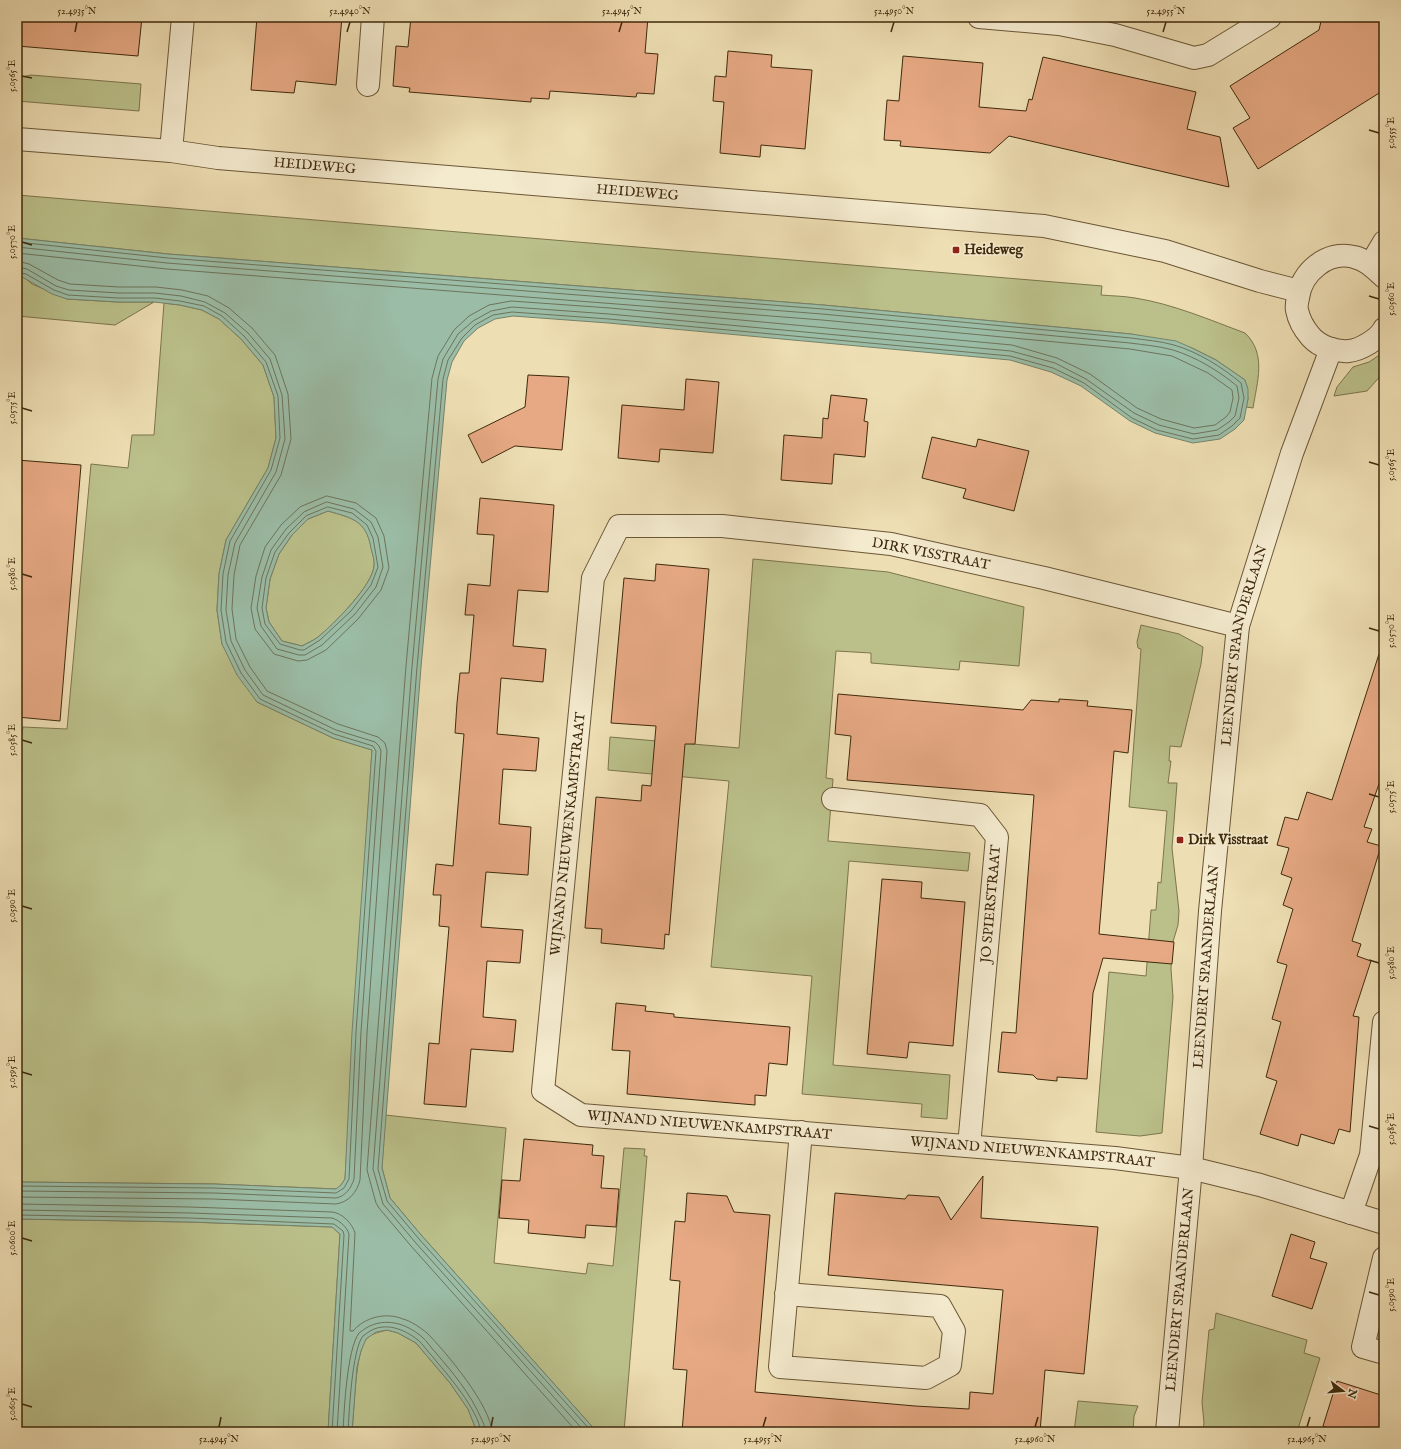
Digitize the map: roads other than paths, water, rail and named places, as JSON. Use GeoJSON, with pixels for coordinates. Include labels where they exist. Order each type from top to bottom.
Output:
{"type":"FeatureCollection","features":[{"type":"Feature","properties":{"kind":"street"},"geometry":{"type":"LineString","coordinates":[[171,151],[183,17]]}},
{"type":"Feature","properties":{"kind":"street"},"geometry":{"type":"LineString","coordinates":[[368,85],[373,17]]}},
{"type":"Feature","properties":{"kind":"street"},"geometry":{"type":"LineString","coordinates":[[979,17],[1059,24],[1117,26],[1194,58],[1208,55],[1270,17]]}},
{"type":"Feature","properties":{"kind":"street","name":"HEIDEWEG"},"geometry":{"type":"LineString","coordinates":[[17,139],[171,151],[218,158],[1044,226],[1165,251],[1260,281],[1299,291]]}},
{"type":"Feature","properties":{"kind":"street"},"geometry":{"type":"LineString","coordinates":[[1384,242],[1377,271],[1354,257],[1336,257],[1320,263],[1306,275],[1299,291],[1297,309],[1302,327],[1315,341],[1331,349],[1350,351],[1368,344],[1383,332],[1384,329]]}},
{"type":"Feature","properties":{"kind":"street","name":"LEENDERT SPAANDERLAAN"},"geometry":{"type":"LineString","coordinates":[[1167,1432],[1191,1168],[1210,911],[1238,626],[1292,453],[1331,349]]}},
{"type":"Feature","properties":{"kind":"street","name":"DIRK VISSTRAAT"},"geometry":{"type":"LineString","coordinates":[[619,526],[722,526],[891,544],[1044,578],[1238,626]]}},
{"type":"Feature","properties":{"kind":"street","name":"WIJNAND NIEUWENKAMPSTRAAT"},"geometry":{"type":"LineString","coordinates":[[619,526],[593,578],[543,1091],[581,1115],[1115,1158],[1191,1168],[1260,1185],[1384,1223]]}},
{"type":"Feature","properties":{"kind":"street","name":"JO SPIERSTRAAT"},"geometry":{"type":"LineString","coordinates":[[833,799],[980,815],[997,837],[969,1146]]}},
{"type":"Feature","properties":{"kind":"street"},"geometry":{"type":"LineString","coordinates":[[1351,1213],[1371,1155],[1384,1022]]}},
{"type":"Feature","properties":{"kind":"street"},"geometry":{"type":"LineString","coordinates":[[786,1294],[940,1306],[954,1331],[950,1365],[926,1378],[780,1367],[786,1294],[801,1132]]}},
{"type":"Feature","properties":{"kind":"street"},"geometry":{"type":"LineString","coordinates":[[1384,1258],[1362,1347],[1384,1353]]}},
{"type":"Feature","properties":{"kind":"water"},"geometry":{"type":"Polygon","coordinates":[[[17,238],[168,254],[823,305],[1131,334],[1176,341],[1216,360],[1245,380],[1248,389],[1248,399],[1244,420],[1235,429],[1220,439],[1193,443],[1155,433],[1130,421],[1081,386],[1051,372],[1010,360],[608,323],[513,316],[495,319],[478,328],[464,341],[452,362],[447,380],[421,667],[382,1168],[390,1198],[422,1236],[597,1432],[477,1432],[468,1409],[450,1383],[416,1343],[398,1333],[387,1330],[376,1332],[366,1339],[361,1351],[357,1367],[352,1432],[328,1432],[340,1234],[332,1227],[189,1222],[17,1219],[17,1182],[214,1184],[336,1189],[341,1185],[345,1179],[352,1032],[372,750],[333,738],[257,702],[237,675],[222,644],[217,610],[219,574],[226,540],[268,468],[276,438],[274,397],[263,365],[241,339],[219,319],[202,310],[180,305],[154,302],[118,302],[67,299],[52,294],[24,278],[17,276],[17,238]],[[328,511],[308,519],[292,535],[279,554],[270,579],[266,608],[269,622],[282,641],[302,646],[314,640],[333,624],[360,594],[372,574],[374,559],[366,531],[351,518],[328,511]]]}},
{"type":"Feature","properties":{"kind":"place","name":"Heideweg"},"geometry":{"type":"Point","coordinates":[956,250]}},
{"type":"Feature","properties":{"kind":"place","name":"Dirk Visstraat"},"geometry":{"type":"Point","coordinates":[1180,840]}}]}
